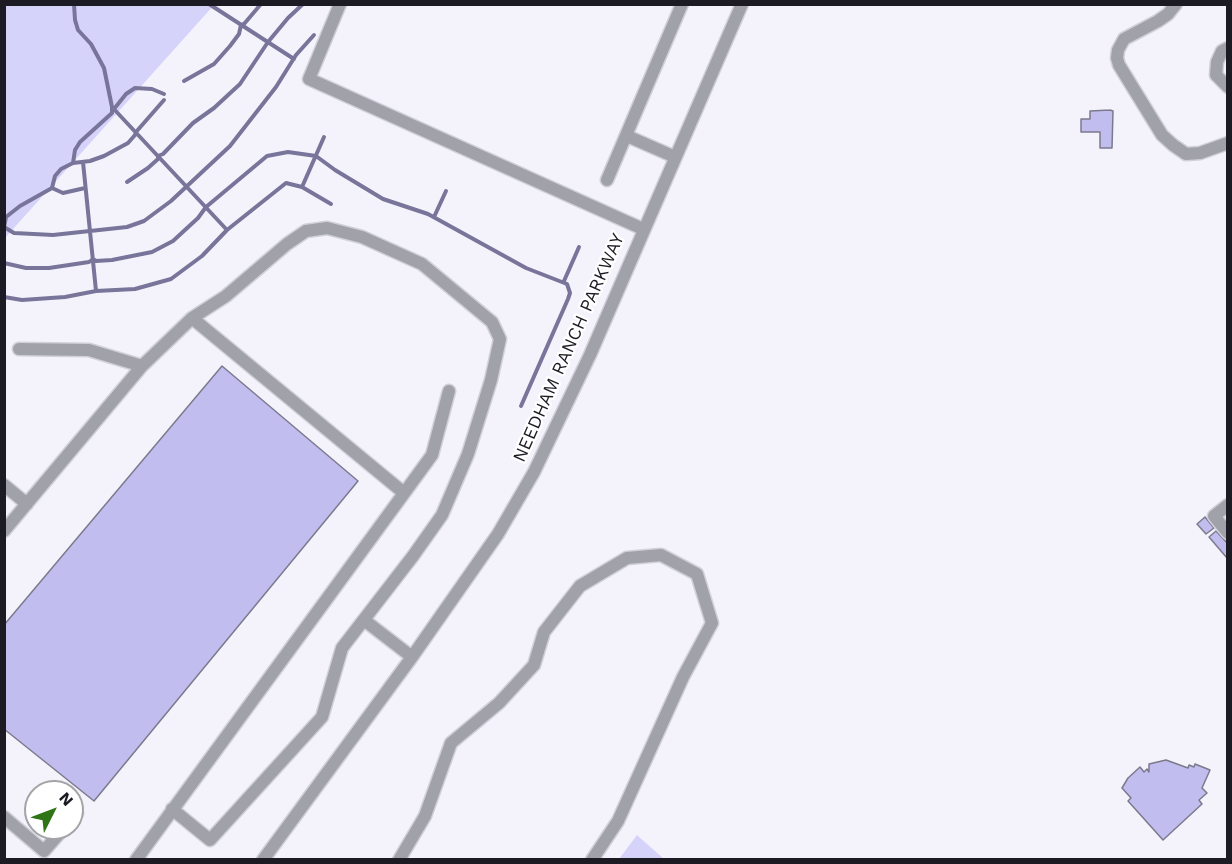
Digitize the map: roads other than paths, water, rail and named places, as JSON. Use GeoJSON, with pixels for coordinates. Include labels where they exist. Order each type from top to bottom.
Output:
{"type":"FeatureCollection","features":[{"type":"Feature","properties":{"kind":"street"},"geometry":{"type":"LineString","coordinates":[[340,4],[309,79],[643,230]]}},
{"type":"Feature","properties":{"kind":"street"},"geometry":{"type":"LineString","coordinates":[[607,180],[682,4]]}},
{"type":"Feature","properties":{"kind":"street","name":"NEEDHAM RANCH PARKWAY"},"geometry":{"type":"LineString","coordinates":[[263,860],[412,657],[498,534],[534,472],[590,355],[742,4]]}},
{"type":"Feature","properties":{"kind":"street"},"geometry":{"type":"LineString","coordinates":[[1176,4],[1158,21],[1124,39],[1118,50],[1119,65],[1162,135],[1173,145],[1186,154],[1200,153],[1227,143]]}},
{"type":"Feature","properties":{"kind":"street"},"geometry":{"type":"LineString","coordinates":[[1227,48],[1222,51],[1217,62],[1216,75],[1227,87]]}},
{"type":"Feature","properties":{"kind":"street"},"geometry":{"type":"LineString","coordinates":[[627,136],[675,157]]}},
{"type":"Feature","properties":{"kind":"street"},"geometry":{"type":"LineString","coordinates":[[4,531],[142,366],[192,318],[226,296],[287,244],[306,231],[327,228],[362,237],[422,264],[492,322],[500,339],[491,380],[468,454],[442,515],[342,648],[322,717],[210,840],[172,809]]}},
{"type":"Feature","properties":{"kind":"street"},"geometry":{"type":"LineString","coordinates":[[192,318],[404,493]]}},
{"type":"Feature","properties":{"kind":"street"},"geometry":{"type":"LineString","coordinates":[[19,349],[89,350],[142,366]]}},
{"type":"Feature","properties":{"kind":"street"},"geometry":{"type":"LineString","coordinates":[[136,860],[432,455],[449,391]]}},
{"type":"Feature","properties":{"kind":"street"},"geometry":{"type":"LineString","coordinates":[[4,485],[27,504]]}},
{"type":"Feature","properties":{"kind":"street"},"geometry":{"type":"LineString","coordinates":[[1227,505],[1214,516],[1227,533]]}},
{"type":"Feature","properties":{"kind":"street"},"geometry":{"type":"LineString","coordinates":[[399,860],[425,816],[451,743],[499,703],[534,665],[544,632],[580,586],[627,558],[661,555],[697,574],[712,623],[683,677],[618,821],[592,860]]}},
{"type":"Feature","properties":{"kind":"street"},"geometry":{"type":"LineString","coordinates":[[364,620],[412,657]]}},
{"type":"Feature","properties":{"kind":"street"},"geometry":{"type":"LineString","coordinates":[[4,817],[40,855],[53,840]]}},
{"type":"Feature","properties":{"kind":"waterway"},"geometry":{"type":"LineString","coordinates":[[74,4],[78,30],[91,44],[104,68],[112,107],[227,230]]}},
{"type":"Feature","properties":{"kind":"waterway"},"geometry":{"type":"LineString","coordinates":[[209,4],[294,59]]}},
{"type":"Feature","properties":{"kind":"waterway"},"geometry":{"type":"LineString","coordinates":[[184,81],[214,64],[239,34],[241,25],[261,4]]}},
{"type":"Feature","properties":{"kind":"waterway"},"geometry":{"type":"LineString","coordinates":[[127,182],[148,168],[193,123],[214,108],[240,84],[268,42],[303,4]]}},
{"type":"Feature","properties":{"kind":"waterway"},"geometry":{"type":"LineString","coordinates":[[112,107],[112,113],[80,142],[75,150],[73,163],[61,169],[55,176],[52,188],[20,206],[6,217],[4,227],[14,233],[53,235],[127,227],[144,221],[171,201],[230,146],[276,87],[296,55],[314,35]]}},
{"type":"Feature","properties":{"kind":"waterway"},"geometry":{"type":"LineString","coordinates":[[114,109],[126,94],[135,88],[152,89],[164,94]]}},
{"type":"Feature","properties":{"kind":"waterway"},"geometry":{"type":"LineString","coordinates":[[73,163],[104,156],[128,143],[164,100]]}},
{"type":"Feature","properties":{"kind":"waterway"},"geometry":{"type":"LineString","coordinates":[[302,187],[324,137]]}},
{"type":"Feature","properties":{"kind":"waterway"},"geometry":{"type":"LineString","coordinates":[[4,263],[26,268],[49,268],[89,262],[93,259],[96,261],[112,260],[152,252],[173,241],[198,218],[206,207],[267,156],[288,152],[316,156],[383,199],[428,214],[526,268],[567,284],[570,293],[568,299],[521,406]]}},
{"type":"Feature","properties":{"kind":"waterway"},"geometry":{"type":"LineString","coordinates":[[83,162],[96,291]]}},
{"type":"Feature","properties":{"kind":"waterway"},"geometry":{"type":"LineString","coordinates":[[4,297],[22,300],[65,297],[96,291],[135,289],[171,279],[202,256],[227,230],[286,183],[302,187],[331,204]]}},
{"type":"Feature","properties":{"kind":"waterway"},"geometry":{"type":"LineString","coordinates":[[52,188],[63,193],[85,188]]}},
{"type":"Feature","properties":{"kind":"waterway"},"geometry":{"type":"LineString","coordinates":[[434,217],[446,191]]}},
{"type":"Feature","properties":{"kind":"waterway"},"geometry":{"type":"LineString","coordinates":[[564,281],[579,247]]}}]}
